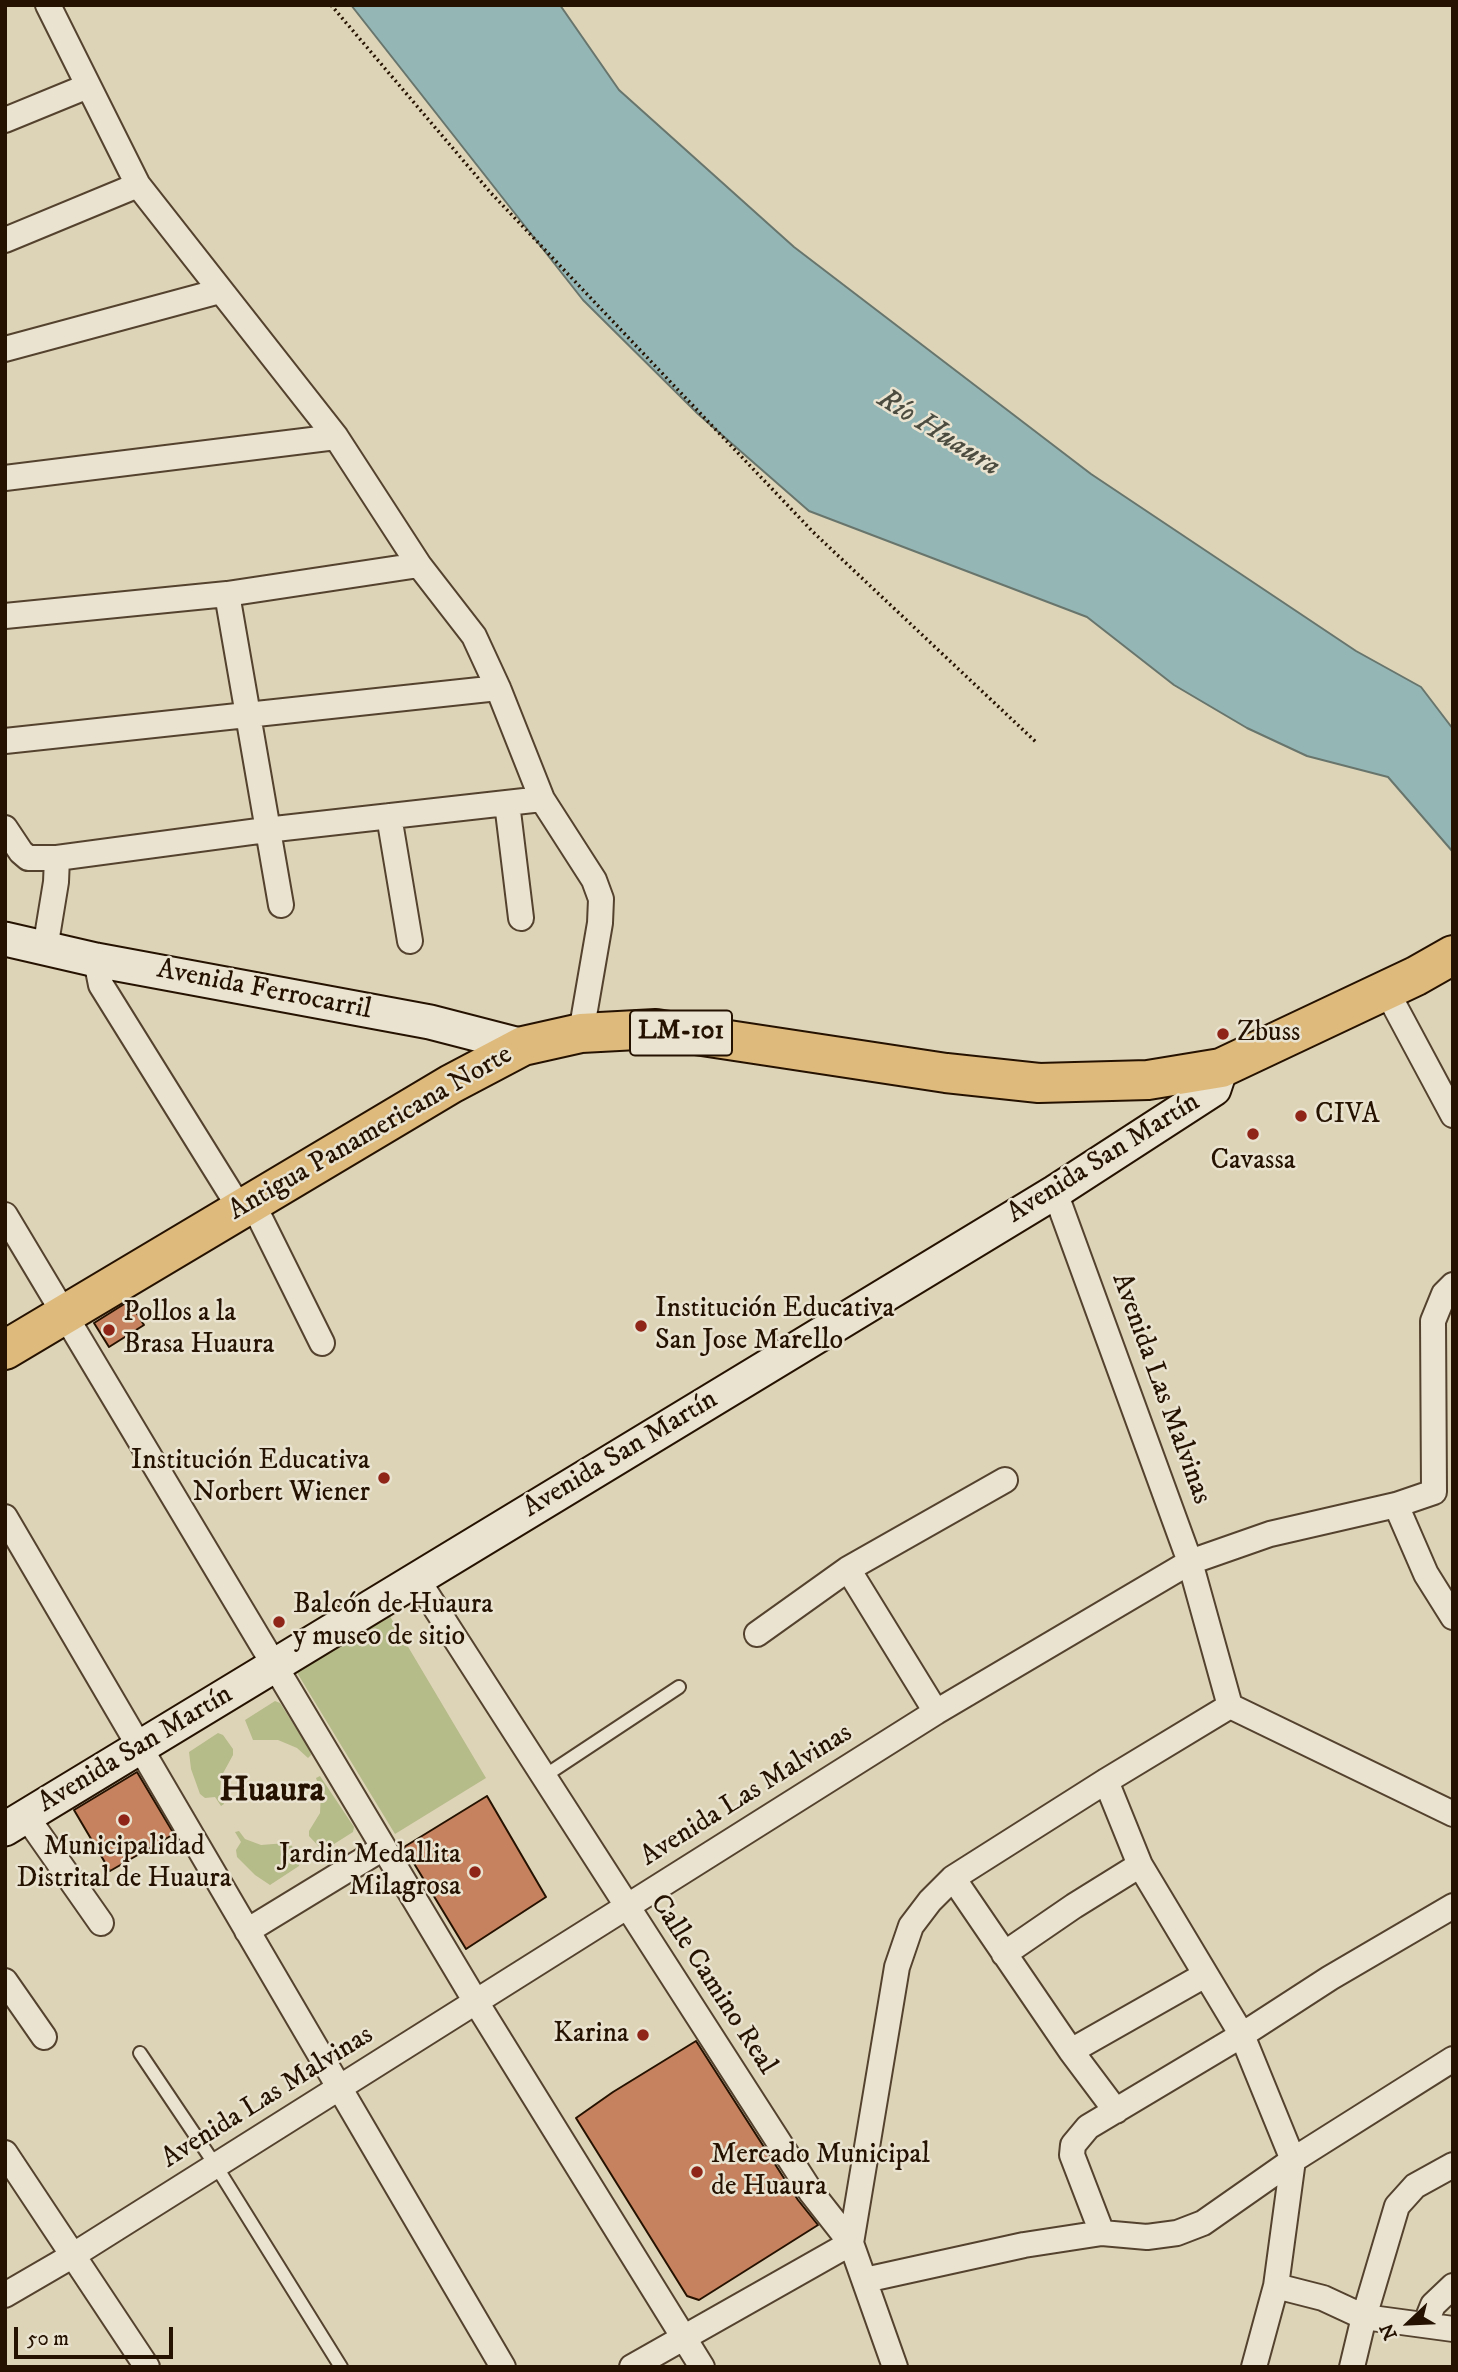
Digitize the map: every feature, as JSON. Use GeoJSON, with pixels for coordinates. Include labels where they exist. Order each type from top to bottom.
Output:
{"type":"FeatureCollection","features":[{"type":"Feature","properties":{"kind":"main road","name":"Avenida Ferrocarril"},"geometry":{"type":"LineString","coordinates":[[5,939],[96,960],[430,1022],[523,1046]]}},
{"type":"Feature","properties":{"kind":"main road","name":"Antigua Panamericana Norte"},"geometry":{"type":"LineString","coordinates":[[5,1350],[451,1084],[523,1046],[581,1032],[656,1029],[946,1073],[1039,1083],[1148,1080],[1221,1068],[1401,983],[1453,955]]}},
{"type":"Feature","properties":{"kind":"main road","name":"Avenida San Martín"},"geometry":{"type":"LineString","coordinates":[[16,1823],[1055,1192],[1214,1089],[1221,1068]]}},
{"type":"Feature","properties":{"kind":"street"},"geometry":{"type":"LineString","coordinates":[[48,5],[138,185],[336,436],[419,565],[474,636],[498,688],[542,799],[594,880],[601,898],[600,923],[581,1032]]}},
{"type":"Feature","properties":{"kind":"street"},"geometry":{"type":"LineString","coordinates":[[5,120],[88,86]]}},
{"type":"Feature","properties":{"kind":"street"},"geometry":{"type":"LineString","coordinates":[[5,240],[138,185]]}},
{"type":"Feature","properties":{"kind":"street"},"geometry":{"type":"LineString","coordinates":[[5,349],[220,291]]}},
{"type":"Feature","properties":{"kind":"street"},"geometry":{"type":"LineString","coordinates":[[5,478],[336,436]]}},
{"type":"Feature","properties":{"kind":"street"},"geometry":{"type":"LineString","coordinates":[[5,615],[228,594],[419,565]]}},
{"type":"Feature","properties":{"kind":"street"},"geometry":{"type":"LineString","coordinates":[[228,594],[266,830],[281,905]]}},
{"type":"Feature","properties":{"kind":"street"},"geometry":{"type":"LineString","coordinates":[[5,741],[498,688]]}},
{"type":"Feature","properties":{"kind":"street"},"geometry":{"type":"LineString","coordinates":[[5,828],[28,858],[57,858],[266,830],[542,799]]}},
{"type":"Feature","properties":{"kind":"street"},"geometry":{"type":"LineString","coordinates":[[507,803],[521,918]]}},
{"type":"Feature","properties":{"kind":"street"},"geometry":{"type":"LineString","coordinates":[[389,816],[410,941]]}},
{"type":"Feature","properties":{"kind":"street"},"geometry":{"type":"LineString","coordinates":[[44,948],[56,882],[57,858]]}},
{"type":"Feature","properties":{"kind":"street"},"geometry":{"type":"LineString","coordinates":[[96,960],[101,985],[247,1207],[322,1343]]}},
{"type":"Feature","properties":{"kind":"street"},"geometry":{"type":"LineString","coordinates":[[1401,983],[1453,1115]]}},
{"type":"Feature","properties":{"kind":"street","name":"Avenida Las Malvinas"},"geometry":{"type":"LineString","coordinates":[[5,2295],[216,2166],[936,1712],[1190,1562],[1055,1192]]}},
{"type":"Feature","properties":{"kind":"street"},"geometry":{"type":"LineString","coordinates":[[5,1215],[476,2002],[702,2367]]}},
{"type":"Feature","properties":{"kind":"street"},"geometry":{"type":"LineString","coordinates":[[1450,1285],[1433,1321],[1434,1492],[1396,1505],[1270,1534],[1190,1562],[1230,1706],[1453,1814]]}},
{"type":"Feature","properties":{"kind":"street"},"geometry":{"type":"LineString","coordinates":[[757,1634],[848,1569],[1005,1480]]}},
{"type":"Feature","properties":{"kind":"street"},"geometry":{"type":"LineString","coordinates":[[1396,1505],[1426,1574],[1453,1617]]}},
{"type":"Feature","properties":{"kind":"street"},"geometry":{"type":"LineString","coordinates":[[5,1517],[503,2367]]}},
{"type":"Feature","properties":{"kind":"street"},"geometry":{"type":"LineString","coordinates":[[848,1569],[936,1712]]}},
{"type":"Feature","properties":{"kind":"street","name":"Calle Camino Real"},"geometry":{"type":"LineString","coordinates":[[416,1579],[803,2181],[850,2243],[895,2367]]}},
{"type":"Feature","properties":{"kind":"street"},"geometry":{"type":"LineString","coordinates":[[632,2367],[850,2243],[897,1967],[911,1926],[930,1901],[953,1878],[1105,1781],[1230,1706]]}},
{"type":"Feature","properties":{"kind":"street"},"geometry":{"type":"LineString","coordinates":[[1105,1781],[1140,1865],[1242,2035],[1293,2160],[1276,2286],[1254,2367]]}},
{"type":"Feature","properties":{"kind":"street"},"geometry":{"type":"LineString","coordinates":[[16,1823],[101,1923]]}},
{"type":"Feature","properties":{"kind":"street"},"geometry":{"type":"LineString","coordinates":[[247,1931],[383,1848]]}},
{"type":"Feature","properties":{"kind":"street"},"geometry":{"type":"LineString","coordinates":[[1004,1954],[1140,1865]]}},
{"type":"Feature","properties":{"kind":"street"},"geometry":{"type":"LineString","coordinates":[[953,1878],[1071,2051],[1116,2111]]}},
{"type":"Feature","properties":{"kind":"street"},"geometry":{"type":"LineString","coordinates":[[1101,2233],[1072,2155],[1073,2145],[1088,2127],[1242,2035],[1330,1978],[1453,1906]]}},
{"type":"Feature","properties":{"kind":"street"},"geometry":{"type":"LineString","coordinates":[[1071,2051],[1205,1975]]}},
{"type":"Feature","properties":{"kind":"street"},"geometry":{"type":"LineString","coordinates":[[5,1981],[44,2037]]}},
{"type":"Feature","properties":{"kind":"street"},"geometry":{"type":"LineString","coordinates":[[865,2280],[1024,2245],[1101,2233],[1147,2237],[1177,2233],[1203,2223],[1293,2160],[1453,2059]]}},
{"type":"Feature","properties":{"kind":"street"},"geometry":{"type":"LineString","coordinates":[[5,2153],[147,2367]]}},
{"type":"Feature","properties":{"kind":"street"},"geometry":{"type":"LineString","coordinates":[[1352,2367],[1397,2206],[1415,2186],[1453,2165]]}},
{"type":"Feature","properties":{"kind":"street"},"geometry":{"type":"LineString","coordinates":[[1276,2286],[1323,2298],[1364,2317],[1453,2329]]}},
{"type":"Feature","properties":{"kind":"street"},"geometry":{"type":"LineString","coordinates":[[1425,2325],[1433,2305],[1453,2286]]}},
{"type":"Feature","properties":{"kind":"lane"},"geometry":{"type":"LineString","coordinates":[[542,1777],[679,1687]]}},
{"type":"Feature","properties":{"kind":"lane"},"geometry":{"type":"LineString","coordinates":[[140,2053],[216,2166],[341,2367]]}},
{"type":"Feature","properties":{"kind":"path"},"geometry":{"type":"LineString","coordinates":[[331,5],[490,192],[813,532],[1037,743]]}},
{"type":"Feature","properties":{"kind":"green space"},"geometry":{"type":"Polygon","coordinates":[[[388,1613],[486,1778],[395,1834],[296,1671],[388,1613]]]}},
{"type":"Feature","properties":{"kind":"green space"},"geometry":{"type":"Polygon","coordinates":[[[275,1701],[280,1703],[310,1750],[311,1755],[308,1758],[297,1748],[278,1740],[253,1740],[245,1720],[275,1701]]]}},
{"type":"Feature","properties":{"kind":"green space"},"geometry":{"type":"Polygon","coordinates":[[[218,1733],[223,1735],[233,1749],[233,1755],[221,1777],[220,1795],[224,1804],[221,1806],[215,1797],[205,1798],[200,1794],[191,1769],[189,1752],[218,1733]]]}},
{"type":"Feature","properties":{"kind":"green space"},"geometry":{"type":"Polygon","coordinates":[[[320,1776],[354,1827],[353,1832],[323,1851],[309,1836],[309,1831],[320,1813],[321,1792],[316,1778],[320,1776]]]}},
{"type":"Feature","properties":{"kind":"green space"},"geometry":{"type":"Polygon","coordinates":[[[239,1831],[245,1839],[261,1845],[286,1843],[292,1846],[300,1861],[299,1866],[270,1885],[237,1857],[236,1850],[241,1842],[235,1832],[239,1831]]]}},
{"type":"Feature","properties":{"kind":"water","name":"Río Huaura"},"geometry":{"type":"Polygon","coordinates":[[[351,5],[560,5],[619,90],[794,247],[1091,474],[1356,651],[1421,687],[1453,729],[1453,852],[1388,777],[1307,756],[1247,728],[1174,685],[1087,617],[809,511],[698,414],[583,300],[351,5]]]}},
{"type":"Feature","properties":{"kind":"building"},"geometry":{"type":"Polygon","coordinates":[[[129,1301],[144,1325],[109,1347],[94,1323],[129,1301]]]}},
{"type":"Feature","properties":{"kind":"building","name":"Municipalidad Distrital de Huaura"},"geometry":{"type":"Polygon","coordinates":[[[137,1772],[174,1834],[110,1871],[74,1810],[137,1772]]]}},
{"type":"Feature","properties":{"kind":"building","name":"Jardin Medallita Milagrosa"},"geometry":{"type":"Polygon","coordinates":[[[487,1796],[546,1897],[466,1949],[404,1847],[487,1796]]]}},
{"type":"Feature","properties":{"kind":"building","name":"Mercado Municipal de Huaura"},"geometry":{"type":"Polygon","coordinates":[[[696,2041],[798,2200],[818,2225],[699,2300],[687,2296],[576,2118],[696,2041]]]}},
{"type":"Feature","properties":{"kind":"place","name":"Zbuss"},"geometry":{"type":"Point","coordinates":[1223,1034]}},
{"type":"Feature","properties":{"kind":"place","name":"CIVA"},"geometry":{"type":"Point","coordinates":[1301,1116]}},
{"type":"Feature","properties":{"kind":"place","name":"Cavassa"},"geometry":{"type":"Point","coordinates":[1253,1134]}},
{"type":"Feature","properties":{"kind":"place","name":"Institución Educativa San Jose Marello"},"geometry":{"type":"Point","coordinates":[641,1326]}},
{"type":"Feature","properties":{"kind":"place","name":"Pollos a la Brasa Huaura"},"geometry":{"type":"Point","coordinates":[109,1330]}},
{"type":"Feature","properties":{"kind":"place","name":"Institución Educativa Norbert Wiener"},"geometry":{"type":"Point","coordinates":[384,1478]}},
{"type":"Feature","properties":{"kind":"place","name":"Balcón de Huaura y museo de sitio"},"geometry":{"type":"Point","coordinates":[279,1622]}},
{"type":"Feature","properties":{"kind":"place","name":"Municipalidad Distrital de Huaura"},"geometry":{"type":"Point","coordinates":[124,1820]}},
{"type":"Feature","properties":{"kind":"place","name":"Jardin Medallita Milagrosa"},"geometry":{"type":"Point","coordinates":[475,1872]}},
{"type":"Feature","properties":{"kind":"place","name":"Karina"},"geometry":{"type":"Point","coordinates":[643,2035]}},
{"type":"Feature","properties":{"kind":"place","name":"Mercado Municipal de Huaura"},"geometry":{"type":"Point","coordinates":[697,2172]}},
{"type":"Feature","properties":{"kind":"district","name":"Huaura"},"geometry":{"type":"Point","coordinates":[272,1793]}}]}
